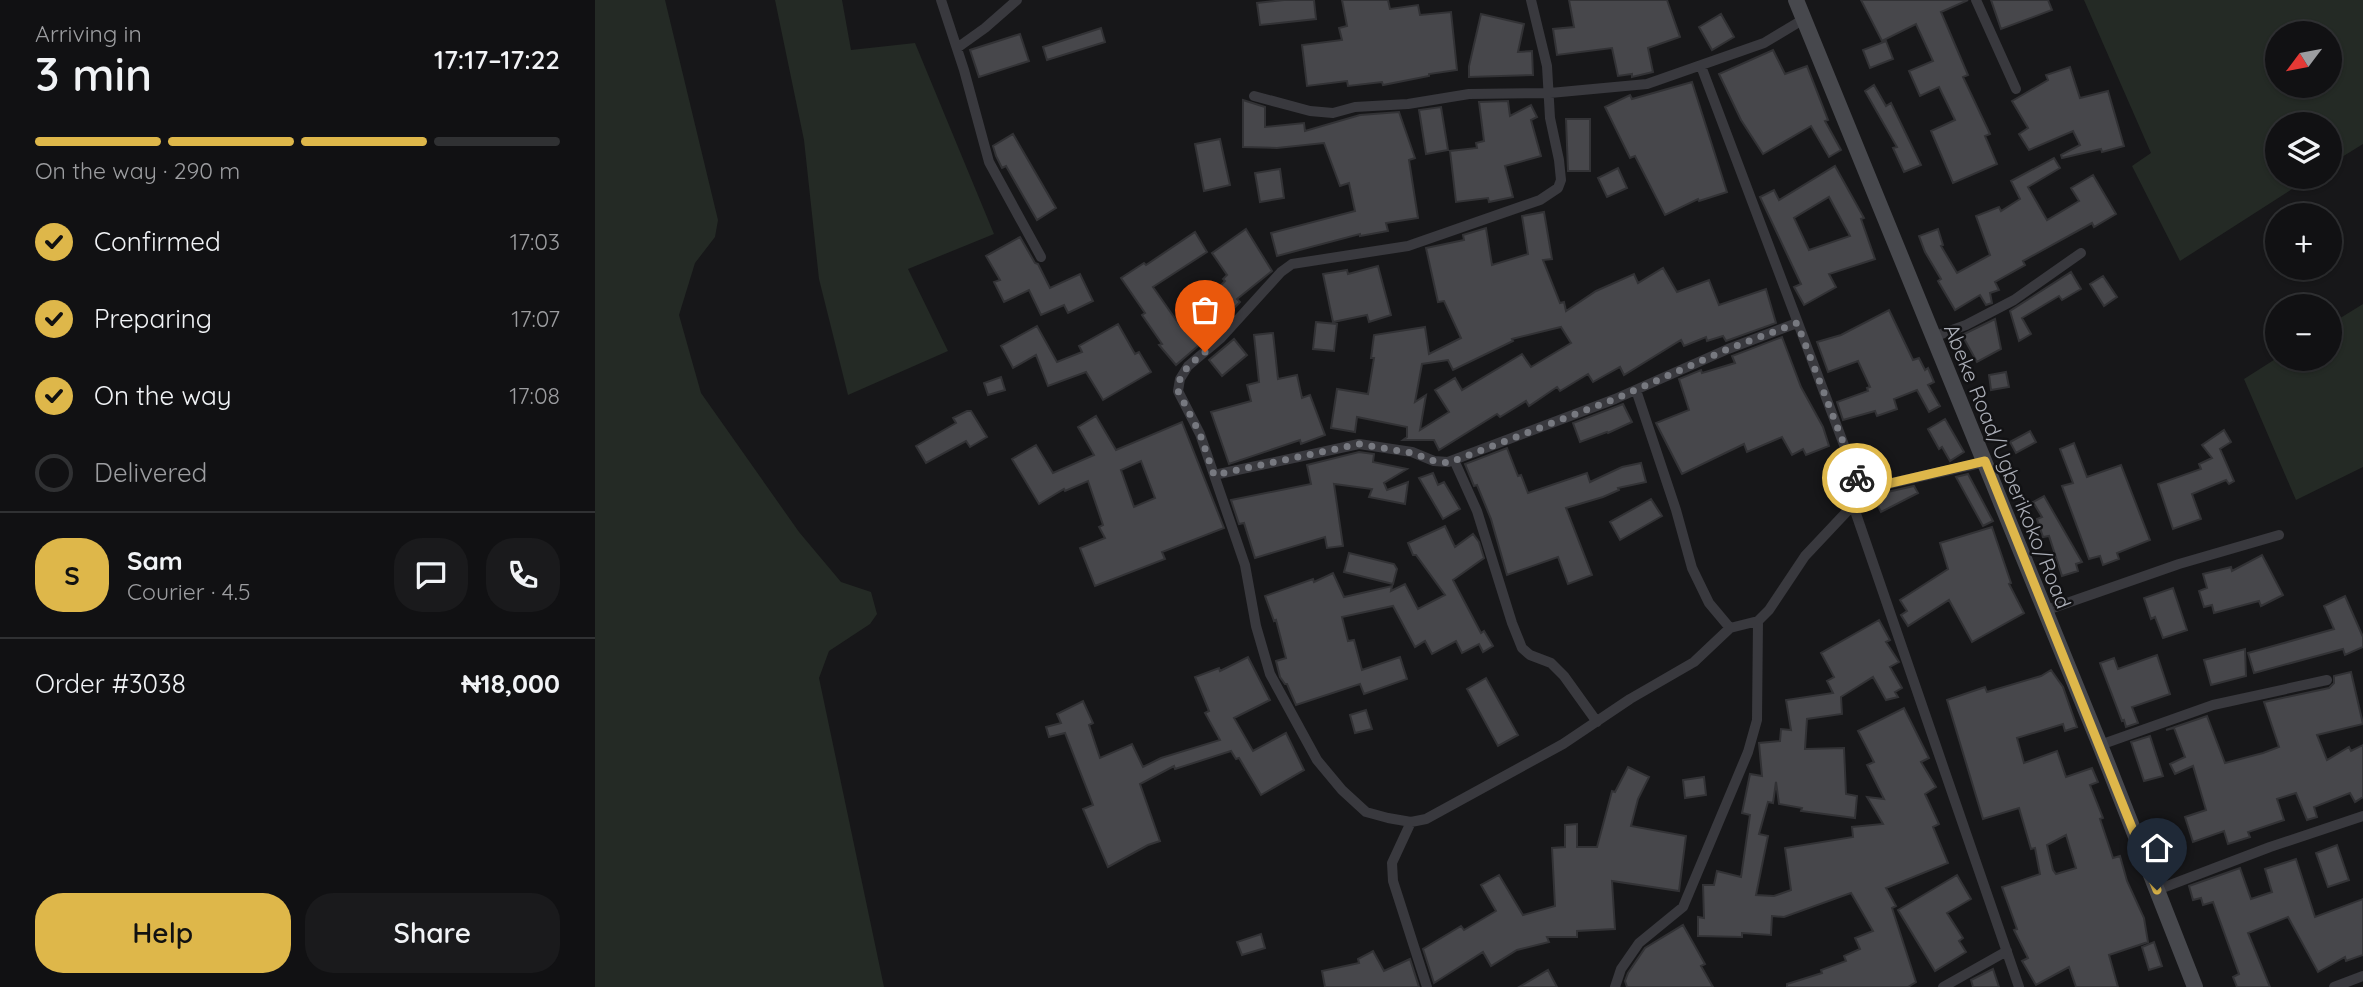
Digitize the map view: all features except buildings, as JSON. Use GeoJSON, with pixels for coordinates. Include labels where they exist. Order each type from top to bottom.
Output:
{"type":"FeatureCollection","features":[{"type":"Feature","properties":{"kind":"street"},"geometry":{"type":"LineString","coordinates":[[941,0],[989,162],[1041,257]]}},
{"type":"Feature","properties":{"kind":"street"},"geometry":{"type":"LineString","coordinates":[[957,48],[1017,0]]}},
{"type":"Feature","properties":{"kind":"street"},"geometry":{"type":"LineString","coordinates":[[1531,0],[1547,66],[1550,118],[1561,180],[1558,188],[1540,200],[1408,246],[1292,264],[1281,272],[1221,338],[1188,366],[1180,379],[1178,391],[1200,434],[1245,565],[1256,626],[1270,674],[1317,760],[1342,790],[1366,812],[1411,822],[1426,819],[1448,808],[1563,744],[1630,699],[1694,662],[1730,628],[1758,621],[1769,610],[1805,556],[1853,505],[1861,490],[1985,461]]}},
{"type":"Feature","properties":{"kind":"street","name":"Abeke Road/Ugberikoko/Road"},"geometry":{"type":"LineString","coordinates":[[1796,0],[2100,745],[2195,987]]}},
{"type":"Feature","properties":{"kind":"street"},"geometry":{"type":"LineString","coordinates":[[1976,0],[2017,89]]}},
{"type":"Feature","properties":{"kind":"street"},"geometry":{"type":"LineString","coordinates":[[1254,96],[1310,111],[1333,113],[1355,107],[1408,104],[1469,93],[1550,93],[1647,84],[1764,43],[1804,19]]}},
{"type":"Feature","properties":{"kind":"street"},"geometry":{"type":"LineString","coordinates":[[1701,66],[1861,490]]}},
{"type":"Feature","properties":{"kind":"street"},"geometry":{"type":"LineString","coordinates":[[1933,337],[1966,325],[2014,300],[2081,253]]}},
{"type":"Feature","properties":{"kind":"street"},"geometry":{"type":"LineString","coordinates":[[1214,475],[1359,444],[1412,453],[1448,463],[1636,390],[1728,349],[1797,323]]}},
{"type":"Feature","properties":{"kind":"street"},"geometry":{"type":"LineString","coordinates":[[1636,390],[1676,510],[1692,568],[1709,603],[1730,628]]}},
{"type":"Feature","properties":{"kind":"street"},"geometry":{"type":"LineString","coordinates":[[1454,460],[1477,511],[1522,648],[1531,656],[1551,663],[1564,676],[1597,722]]}},
{"type":"Feature","properties":{"kind":"street"},"geometry":{"type":"LineString","coordinates":[[1853,505],[2019,987]]}},
{"type":"Feature","properties":{"kind":"street"},"geometry":{"type":"LineString","coordinates":[[2044,611],[2179,564],[2279,535]]}},
{"type":"Feature","properties":{"kind":"street"},"geometry":{"type":"LineString","coordinates":[[1615,987],[1621,969],[1639,943],[1683,907],[1748,752],[1757,720],[1758,621]]}},
{"type":"Feature","properties":{"kind":"street"},"geometry":{"type":"LineString","coordinates":[[2100,745],[2213,705],[2327,680]]}},
{"type":"Feature","properties":{"kind":"street"},"geometry":{"type":"LineString","coordinates":[[2157,890],[2270,847],[2363,816]]}},
{"type":"Feature","properties":{"kind":"street"},"geometry":{"type":"LineString","coordinates":[[1411,822],[1392,863],[1393,881],[1427,987]]}},
{"type":"Feature","properties":{"kind":"street"},"geometry":{"type":"LineString","coordinates":[[1943,987],[2007,951]]}},
{"type":"Feature","properties":{"kind":"street"},"geometry":{"type":"LineString","coordinates":[[2333,987],[2363,976]]}},
{"type":"Feature","properties":{"kind":"shaded area"},"geometry":{"type":"Polygon","coordinates":[[[595,0],[665,0],[718,220],[715,237],[695,263],[679,315],[701,393],[799,532],[841,582],[871,592],[877,614],[870,624],[829,651],[819,678],[884,987],[595,987],[595,0]]]}},
{"type":"Feature","properties":{"kind":"shaded area"},"geometry":{"type":"Polygon","coordinates":[[[775,0],[842,0],[851,50],[915,43],[994,234],[908,269],[948,351],[848,395],[819,279],[804,140],[775,0]]]}},
{"type":"Feature","properties":{"kind":"shaded area"},"geometry":{"type":"Polygon","coordinates":[[[2084,0],[2363,0],[2363,144],[2342,157],[2342,112],[2265,112],[2265,189],[2292,189],[2270,203],[2265,203],[2265,206],[2180,261],[2132,166],[2151,153],[2084,0]]]}},
{"type":"Feature","properties":{"kind":"shaded area"},"geometry":{"type":"Polygon","coordinates":[[[2363,304],[2363,467],[2296,500],[2244,379],[2265,366],[2265,371],[2342,371],[2342,317],[2363,304]]]}},
{"type":"Feature","properties":{"kind":"way so far"},"geometry":{"type":"LineString","coordinates":[[1205,352],[1188,366],[1180,379],[1178,391],[1200,434],[1214,475],[1359,444],[1386,447],[1448,463],[1615,399],[1728,349],[1797,323],[1857,478]]}},
{"type":"Feature","properties":{"kind":"route"},"geometry":{"type":"LineString","coordinates":[[1857,478],[1861,490],[1985,461],[2157,890]]}}]}
